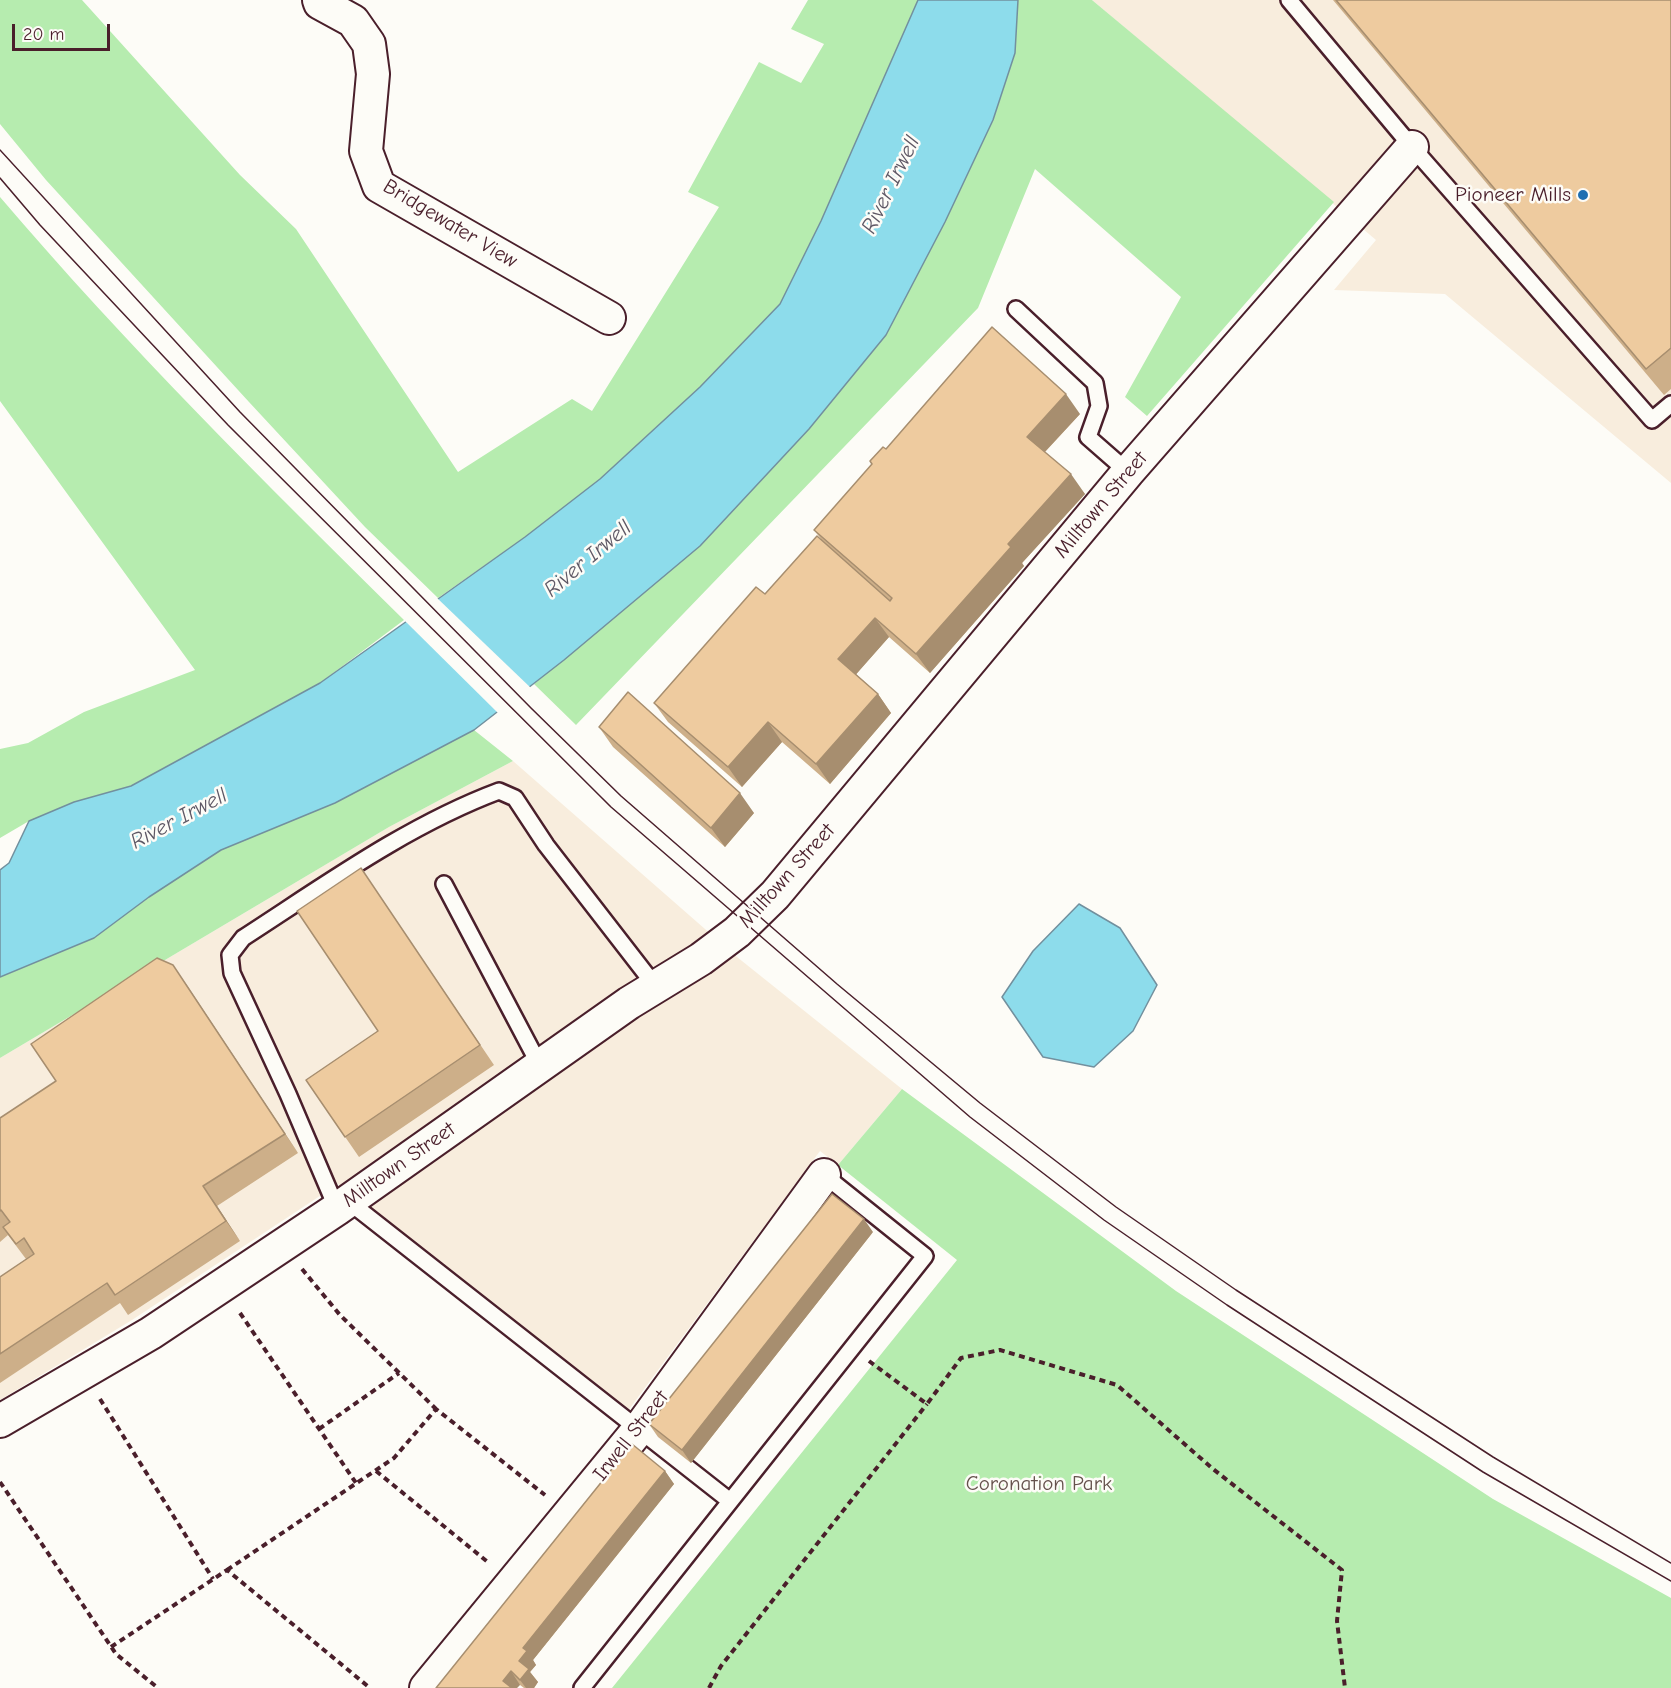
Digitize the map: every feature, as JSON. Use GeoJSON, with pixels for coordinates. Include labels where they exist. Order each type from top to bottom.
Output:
{"type":"FeatureCollection","features":[{"type":"Feature","properties":{"kind":"street","name":"Bridgewater View"},"geometry":{"type":"LineString","coordinates":[[319,0],[320,3],[353,21],[369,44],[373,74],[366,151],[380,186],[609,318]]}},
{"type":"Feature","properties":{"kind":"street","name":"Milltown Street"},"geometry":{"type":"LineString","coordinates":[[0,1421],[151,1333],[342,1205],[656,987],[702,959],[737,932],[775,895],[1128,472],[1412,147]]}},
{"type":"Feature","properties":{"kind":"street","name":"Irwell Street"},"geometry":{"type":"LineString","coordinates":[[426,1688],[639,1429],[824,1175]]}},
{"type":"Feature","properties":{"kind":"lane"},"geometry":{"type":"LineString","coordinates":[[1289,0],[1412,147],[1652,420],[1671,404]]}},
{"type":"Feature","properties":{"kind":"lane"},"geometry":{"type":"LineString","coordinates":[[1016,309],[1095,383],[1099,406],[1088,436],[1128,472]]}},
{"type":"Feature","properties":{"kind":"lane"},"geometry":{"type":"LineString","coordinates":[[656,987],[546,845],[515,798],[499,791],[478,799],[377,854],[243,938],[230,955],[232,973],[342,1205],[639,1429],[730,1501]]}},
{"type":"Feature","properties":{"kind":"lane"},"geometry":{"type":"LineString","coordinates":[[444,884],[540,1066]]}},
{"type":"Feature","properties":{"kind":"lane"},"geometry":{"type":"LineString","coordinates":[[582,1688],[925,1256],[824,1175]]}},
{"type":"Feature","properties":{"kind":"path"},"geometry":{"type":"LineString","coordinates":[[283,1245],[340,1315],[436,1409],[569,1514]]}},
{"type":"Feature","properties":{"kind":"path"},"geometry":{"type":"LineString","coordinates":[[221,1286],[356,1483]]}},
{"type":"Feature","properties":{"kind":"path"},"geometry":{"type":"LineString","coordinates":[[851,1348],[927,1404]]}},
{"type":"Feature","properties":{"kind":"path"},"geometry":{"type":"LineString","coordinates":[[709,1688],[721,1666],[961,1358],[1000,1350],[1117,1385],[1214,1469],[1342,1570],[1337,1621],[1345,1688]]}},
{"type":"Feature","properties":{"kind":"path"},"geometry":{"type":"LineString","coordinates":[[83,1372],[213,1579]]}},
{"type":"Feature","properties":{"kind":"path"},"geometry":{"type":"LineString","coordinates":[[319,1429],[399,1373]]}},
{"type":"Feature","properties":{"kind":"path"},"geometry":{"type":"LineString","coordinates":[[111,1647],[394,1458],[436,1409]]}},
{"type":"Feature","properties":{"kind":"path"},"geometry":{"type":"LineString","coordinates":[[376,1471],[513,1583]]}},
{"type":"Feature","properties":{"kind":"path"},"geometry":{"type":"LineString","coordinates":[[0,1482],[111,1647],[158,1688]]}},
{"type":"Feature","properties":{"kind":"path"},"geometry":{"type":"LineString","coordinates":[[227,1569],[370,1688]]}},
{"type":"Feature","properties":{"kind":"shaded area"},"geometry":{"type":"Polygon","coordinates":[[[1092,0],[1671,0],[1671,483],[1445,294],[1334,290],[1376,240],[1092,0]]]}},
{"type":"Feature","properties":{"kind":"shaded area"},"geometry":{"type":"Polygon","coordinates":[[[513,761],[737,957],[902,1089],[838,1165],[820,1151],[627,1412],[338,1184],[132,1320],[0,1400],[0,1058],[389,827],[513,761]]]}},
{"type":"Feature","properties":{"kind":"green space"},"geometry":{"type":"Polygon","coordinates":[[[0,0],[82,0],[240,175],[296,229],[458,472],[572,399],[592,411],[719,207],[688,192],[759,62],[801,83],[824,44],[791,29],[808,0],[918,0],[821,221],[780,304],[700,387],[600,479],[525,537],[438,598],[365,527],[249,402],[46,180],[0,124],[0,0]]]}},
{"type":"Feature","properties":{"kind":"green space"},"geometry":{"type":"Polygon","coordinates":[[[1018,0],[1092,0],[1334,202],[1147,416],[1125,397],[1181,297],[1035,169],[978,308],[576,725],[534,684],[700,546],[809,429],[886,335],[945,222],[993,120],[1015,53],[1018,0]]]}},
{"type":"Feature","properties":{"kind":"green space"},"geometry":{"type":"Polygon","coordinates":[[[0,197],[147,360],[404,620],[320,683],[191,754],[131,786],[74,802],[29,821],[0,838],[0,749],[28,743],[84,712],[195,670],[0,401],[0,197]]]}},
{"type":"Feature","properties":{"kind":"green space"},"geometry":{"type":"Polygon","coordinates":[[[474,730],[513,761],[389,827],[0,1058],[0,977],[94,938],[149,897],[221,850],[335,803],[474,730]]]}},
{"type":"Feature","properties":{"kind":"green space","name":"Coronation Park"},"geometry":{"type":"Polygon","coordinates":[[[902,1089],[1176,1291],[1493,1499],[1671,1598],[1671,1688],[612,1688],[957,1260],[838,1165],[902,1089]]]}},
{"type":"Feature","properties":{"kind":"water","name":"River Irwell"},"geometry":{"type":"Polygon","coordinates":[[[918,0],[1018,0],[1015,53],[993,120],[945,222],[886,335],[809,429],[700,546],[564,660],[474,730],[335,803],[221,850],[149,897],[94,938],[0,977],[0,870],[9,863],[29,821],[74,802],[131,786],[320,683],[525,537],[600,479],[700,387],[780,304],[821,221],[918,0]]]}},
{"type":"Feature","properties":{"kind":"water"},"geometry":{"type":"Polygon","coordinates":[[[1079,904],[1120,928],[1157,985],[1133,1031],[1094,1067],[1043,1057],[1002,997],[1033,951],[1079,904]]]}},
{"type":"Feature","properties":{"kind":"pier"},"geometry":{"type":"Polygon","coordinates":[[[436,597],[532,689],[499,714],[404,620],[436,597]]]}},
{"type":"Feature","properties":{"kind":"building","name":"Pioneer Mills"},"geometry":{"type":"Polygon","coordinates":[[[1336,0],[1671,0],[1671,348],[1646,369],[1336,0]]]}},
{"type":"Feature","properties":{"kind":"building"},"geometry":{"type":"Polygon","coordinates":[[[992,327],[1066,394],[1027,437],[1071,474],[1008,544],[1011,547],[916,654],[875,618],[838,659],[878,694],[816,764],[768,722],[728,767],[654,703],[756,587],[765,594],[817,536],[890,601],[892,598],[814,530],[872,464],[870,461],[883,447],[886,449],[992,327]]]}},
{"type":"Feature","properties":{"kind":"building"},"geometry":{"type":"Polygon","coordinates":[[[628,692],[740,793],[711,828],[599,727],[628,692]]]}},
{"type":"Feature","properties":{"kind":"building"},"geometry":{"type":"Polygon","coordinates":[[[361,868],[480,1045],[345,1137],[306,1080],[378,1031],[297,911],[361,868]]]}},
{"type":"Feature","properties":{"kind":"building"},"geometry":{"type":"Polygon","coordinates":[[[157,958],[173,965],[285,1134],[203,1186],[226,1221],[115,1295],[107,1283],[0,1354],[0,1277],[34,1254],[24,1238],[16,1244],[3,1227],[10,1222],[0,1211],[0,1118],[56,1081],[31,1044],[157,958]]]}},
{"type":"Feature","properties":{"kind":"building"},"geometry":{"type":"Polygon","coordinates":[[[832,1194],[864,1219],[682,1450],[649,1424],[832,1194]]]}},
{"type":"Feature","properties":{"kind":"building"},"geometry":{"type":"Polygon","coordinates":[[[632,1444],[665,1471],[523,1648],[527,1651],[519,1661],[529,1669],[520,1680],[511,1671],[503,1681],[512,1688],[436,1688],[632,1444]]]}},
{"type":"Feature","properties":{"kind":"tram line"},"geometry":{"type":"LineString","coordinates":[[0,150],[240,412],[531,708],[621,796],[837,984],[980,1103],[1116,1207],[1236,1290],[1493,1457],[1671,1563]]}},
{"type":"Feature","properties":{"kind":"tram line"},"geometry":{"type":"LineString","coordinates":[[0,178],[40,225],[228,425],[611,807],[970,1117],[1104,1220],[1227,1305],[1483,1472],[1671,1581]]}},
{"type":"Feature","properties":{"kind":"place","name":"Pioneer Mills"},"geometry":{"type":"Point","coordinates":[1583,195]}}]}
